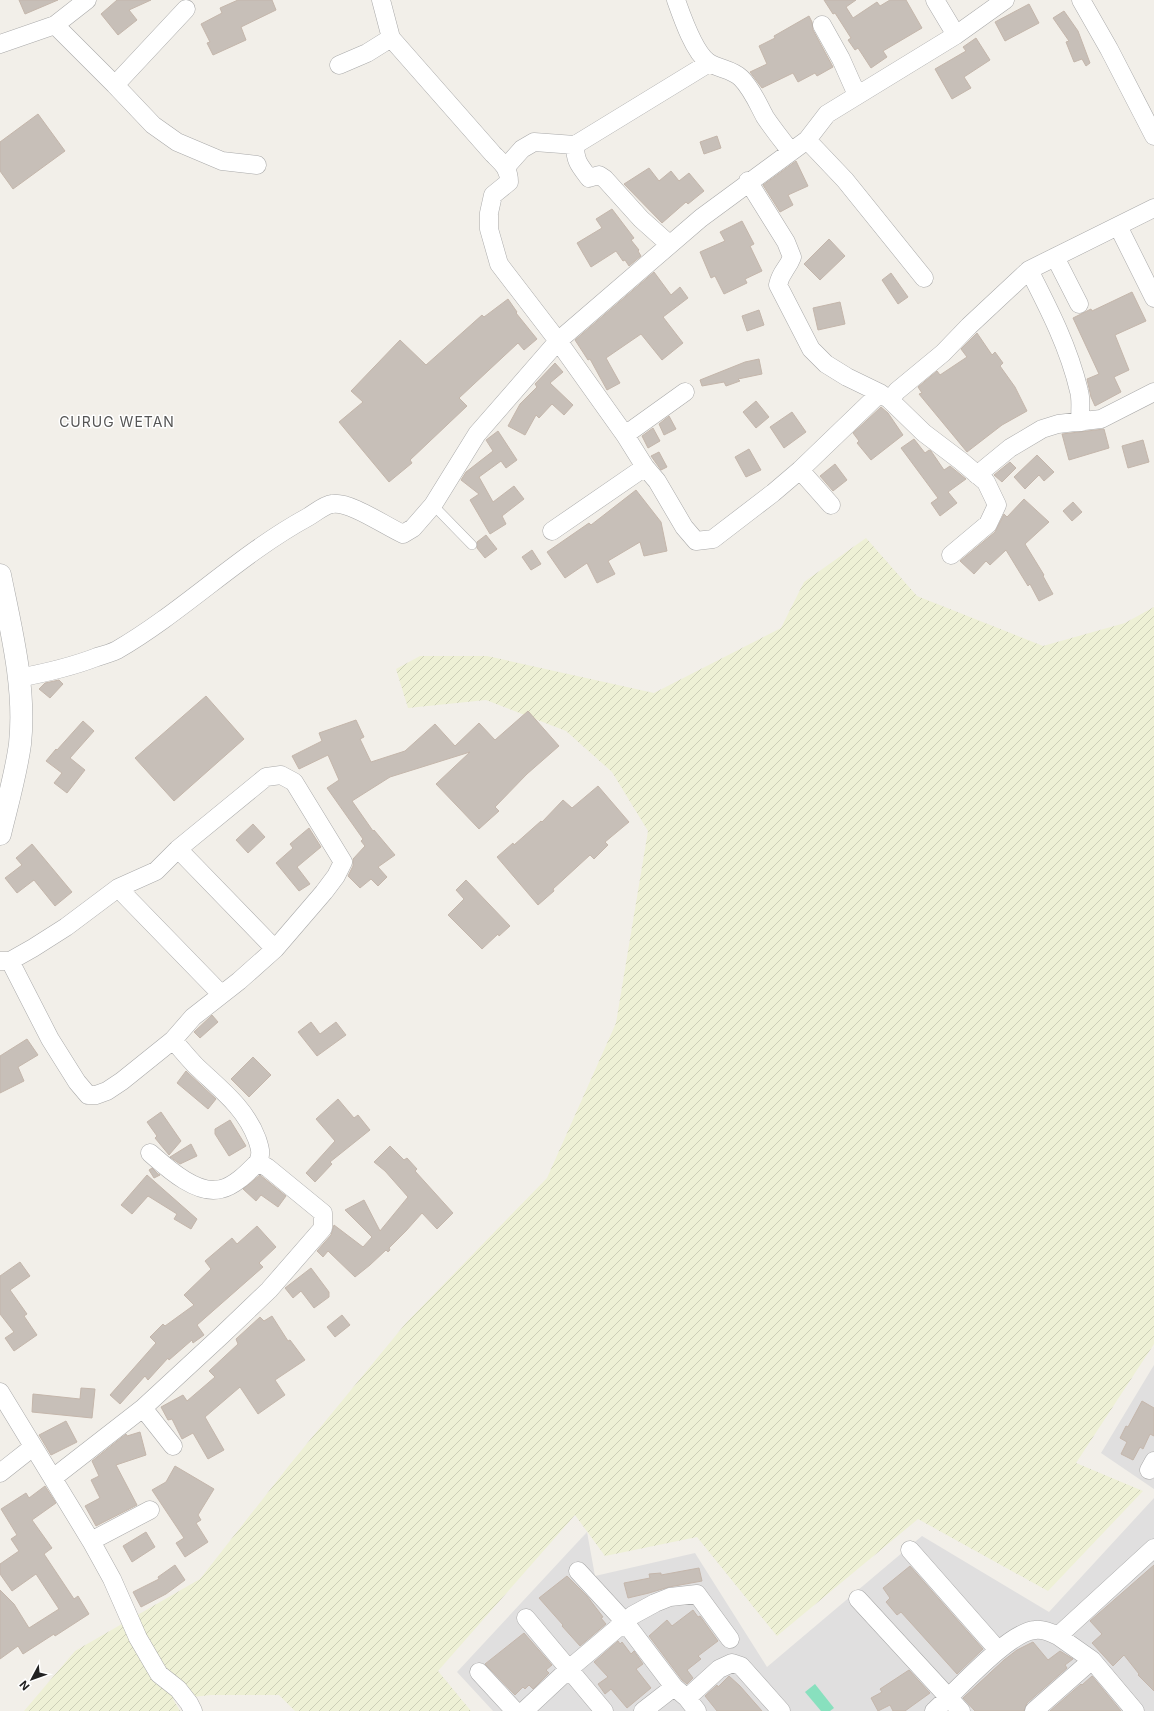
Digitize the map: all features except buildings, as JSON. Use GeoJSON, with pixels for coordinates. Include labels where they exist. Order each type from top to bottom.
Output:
{"type":"FeatureCollection","features":[{"type":"Feature","properties":{"kind":"street"},"geometry":{"type":"LineString","coordinates":[[0,44],[55,25],[87,0]]}},
{"type":"Feature","properties":{"kind":"street"},"geometry":{"type":"LineString","coordinates":[[381,0],[391,38],[506,167],[509,173],[509,182],[493,195],[489,213],[489,229],[499,264],[558,341],[625,435],[645,467],[660,487],[684,527],[696,541],[713,539],[773,493],[885,397],[897,391],[943,353],[969,326],[1029,270],[1154,208]]}},
{"type":"Feature","properties":{"kind":"street"},"geometry":{"type":"LineString","coordinates":[[676,0],[697,49],[709,63],[732,72],[747,85],[766,118],[791,152]]}},
{"type":"Feature","properties":{"kind":"street"},"geometry":{"type":"LineString","coordinates":[[935,0],[956,34]]}},
{"type":"Feature","properties":{"kind":"street"},"geometry":{"type":"LineString","coordinates":[[18,678],[77,664],[116,650],[156,624],[279,536],[330,504],[344,504],[403,534],[413,528],[433,505],[477,434],[558,341],[669,244],[748,181],[807,140],[826,114],[956,34],[1005,0]]}},
{"type":"Feature","properties":{"kind":"street"},"geometry":{"type":"LineString","coordinates":[[1081,0],[1109,49],[1154,136]]}},
{"type":"Feature","properties":{"kind":"street"},"geometry":{"type":"LineString","coordinates":[[115,85],[186,9]]}},
{"type":"Feature","properties":{"kind":"street"},"geometry":{"type":"LineString","coordinates":[[55,25],[115,85],[152,125],[177,142],[222,161],[257,165]]}},
{"type":"Feature","properties":{"kind":"street"},"geometry":{"type":"LineString","coordinates":[[822,25],[841,59],[856,95]]}},
{"type":"Feature","properties":{"kind":"street"},"geometry":{"type":"LineString","coordinates":[[339,65],[367,53],[391,38]]}},
{"type":"Feature","properties":{"kind":"street"},"geometry":{"type":"LineString","coordinates":[[506,167],[522,149],[534,142],[575,145],[709,63]]}},
{"type":"Feature","properties":{"kind":"street"},"geometry":{"type":"LineString","coordinates":[[807,140],[845,180],[924,278]]}},
{"type":"Feature","properties":{"kind":"street"},"geometry":{"type":"LineString","coordinates":[[575,145],[575,156],[577,162],[589,178],[600,175],[605,179],[641,219],[669,244]]}},
{"type":"Feature","properties":{"kind":"street"},"geometry":{"type":"LineString","coordinates":[[748,181],[786,242],[792,258],[788,267],[781,273],[778,285],[811,349],[826,364],[885,397],[924,433],[961,461],[989,488],[997,505],[988,524],[951,555]]}},
{"type":"Feature","properties":{"kind":"street"},"geometry":{"type":"LineString","coordinates":[[1118,226],[1154,298]]}},
{"type":"Feature","properties":{"kind":"street"},"geometry":{"type":"LineString","coordinates":[[1056,257],[1079,304]]}},
{"type":"Feature","properties":{"kind":"street"},"geometry":{"type":"LineString","coordinates":[[1029,270],[1060,332],[1070,360],[1080,392],[1082,422]]}},
{"type":"Feature","properties":{"kind":"street"},"geometry":{"type":"LineString","coordinates":[[625,435],[685,392]]}},
{"type":"Feature","properties":{"kind":"street"},"geometry":{"type":"LineString","coordinates":[[977,476],[1010,448],[1042,429],[1058,424],[1101,419],[1154,392]]}},
{"type":"Feature","properties":{"kind":"street"},"geometry":{"type":"LineString","coordinates":[[552,531],[645,467]]}},
{"type":"Feature","properties":{"kind":"street"},"geometry":{"type":"LineString","coordinates":[[800,470],[831,505]]}},
{"type":"Feature","properties":{"kind":"street"},"geometry":{"type":"LineString","coordinates":[[0,575],[18,678],[21,705],[20,744],[0,834]]}},
{"type":"Feature","properties":{"kind":"street"},"geometry":{"type":"LineString","coordinates":[[281,775],[294,782],[343,862],[336,876],[324,892],[275,949],[239,981],[193,1017],[173,1040],[122,1081],[107,1091],[96,1095],[88,1095],[77,1082],[50,1039],[5,961],[33,948],[66,927],[118,888],[156,871],[178,849],[266,777],[281,775]]}},
{"type":"Feature","properties":{"kind":"street"},"geometry":{"type":"LineString","coordinates":[[178,849],[275,949]]}},
{"type":"Feature","properties":{"kind":"street"},"geometry":{"type":"LineString","coordinates":[[118,888],[221,994]]}},
{"type":"Feature","properties":{"kind":"street"},"geometry":{"type":"LineString","coordinates":[[150,1153],[170,1171],[196,1186],[208,1190],[221,1189],[229,1186],[258,1162],[261,1156],[260,1147],[252,1126],[248,1120],[225,1092],[195,1065],[173,1040]]}},
{"type":"Feature","properties":{"kind":"street"},"geometry":{"type":"LineString","coordinates":[[53,1478],[143,1408],[222,1336],[269,1290],[323,1228],[323,1213],[268,1168],[258,1162]]}},
{"type":"Feature","properties":{"kind":"street"},"geometry":{"type":"LineString","coordinates":[[0,1392],[91,1541],[112,1579],[138,1638],[159,1674],[178,1689],[189,1703],[193,1711]]}},
{"type":"Feature","properties":{"kind":"street"},"geometry":{"type":"LineString","coordinates":[[143,1408],[173,1446]]}},
{"type":"Feature","properties":{"kind":"street"},"geometry":{"type":"LineString","coordinates":[[0,1474],[33,1447]]}},
{"type":"Feature","properties":{"kind":"street"},"geometry":{"type":"LineString","coordinates":[[91,1541],[150,1510]]}},
{"type":"Feature","properties":{"kind":"street"},"geometry":{"type":"LineString","coordinates":[[1058,1636],[1154,1548]]}},
{"type":"Feature","properties":{"kind":"street"},"geometry":{"type":"LineString","coordinates":[[910,1550],[998,1650]]}},
{"type":"Feature","properties":{"kind":"street"},"geometry":{"type":"LineString","coordinates":[[578,1571],[624,1621],[686,1698]]}},
{"type":"Feature","properties":{"kind":"street"},"geometry":{"type":"LineString","coordinates":[[524,1711],[624,1621],[670,1597],[696,1594],[730,1639]]}},
{"type":"Feature","properties":{"kind":"street"},"geometry":{"type":"LineString","coordinates":[[858,1599],[962,1711]]}},
{"type":"Feature","properties":{"kind":"street"},"geometry":{"type":"LineString","coordinates":[[526,1618],[604,1711]]}},
{"type":"Feature","properties":{"kind":"street"},"geometry":{"type":"LineString","coordinates":[[934,1711],[998,1650],[1020,1635],[1035,1630],[1048,1632],[1058,1636],[1092,1660],[1133,1710]]}},
{"type":"Feature","properties":{"kind":"street"},"geometry":{"type":"LineString","coordinates":[[1034,1711],[1092,1660]]}},
{"type":"Feature","properties":{"kind":"street"},"geometry":{"type":"LineString","coordinates":[[643,1711],[686,1698],[719,1670],[732,1663],[741,1666],[781,1711]]}},
{"type":"Feature","properties":{"kind":"street"},"geometry":{"type":"LineString","coordinates":[[479,1672],[515,1711]]}},
{"type":"Feature","properties":{"kind":"lane"},"geometry":{"type":"LineString","coordinates":[[433,505],[472,545]]}},
{"type":"Feature","properties":{"kind":"shaded area"},"geometry":{"type":"Polygon","coordinates":[[[1154,1365],[1154,1489],[1101,1453],[1154,1365]]]}},
{"type":"Feature","properties":{"kind":"shaded area"},"geometry":{"type":"Polygon","coordinates":[[[1154,1498],[1154,1711],[493,1711],[457,1672],[587,1532],[595,1576],[695,1553],[767,1667],[922,1536],[1049,1612],[1154,1498]]]}},
{"type":"Feature","properties":{"kind":"green space"},"geometry":{"type":"Polygon","coordinates":[[[866,538],[917,596],[1043,646],[1125,623],[1154,607],[1154,1344],[1076,1463],[1143,1491],[1048,1591],[918,1519],[777,1636],[697,1537],[605,1556],[575,1515],[438,1671],[471,1711],[295,1711],[279,1695],[211,1695],[173,1699],[180,1711],[24,1711],[75,1651],[200,1579],[291,1463],[406,1323],[547,1178],[616,1023],[648,831],[612,772],[566,731],[486,700],[408,708],[396,669],[420,656],[487,656],[654,693],[781,628],[804,582],[866,538]]]}},
{"type":"Feature","properties":{"kind":"green space"},"geometry":{"type":"Polygon","coordinates":[[[815,1684],[834,1708],[830,1711],[821,1711],[805,1692],[815,1684]]]}},
{"type":"Feature","properties":{"kind":"district","name":"CURUG WETAN"},"geometry":{"type":"Point","coordinates":[117,422]}}]}
